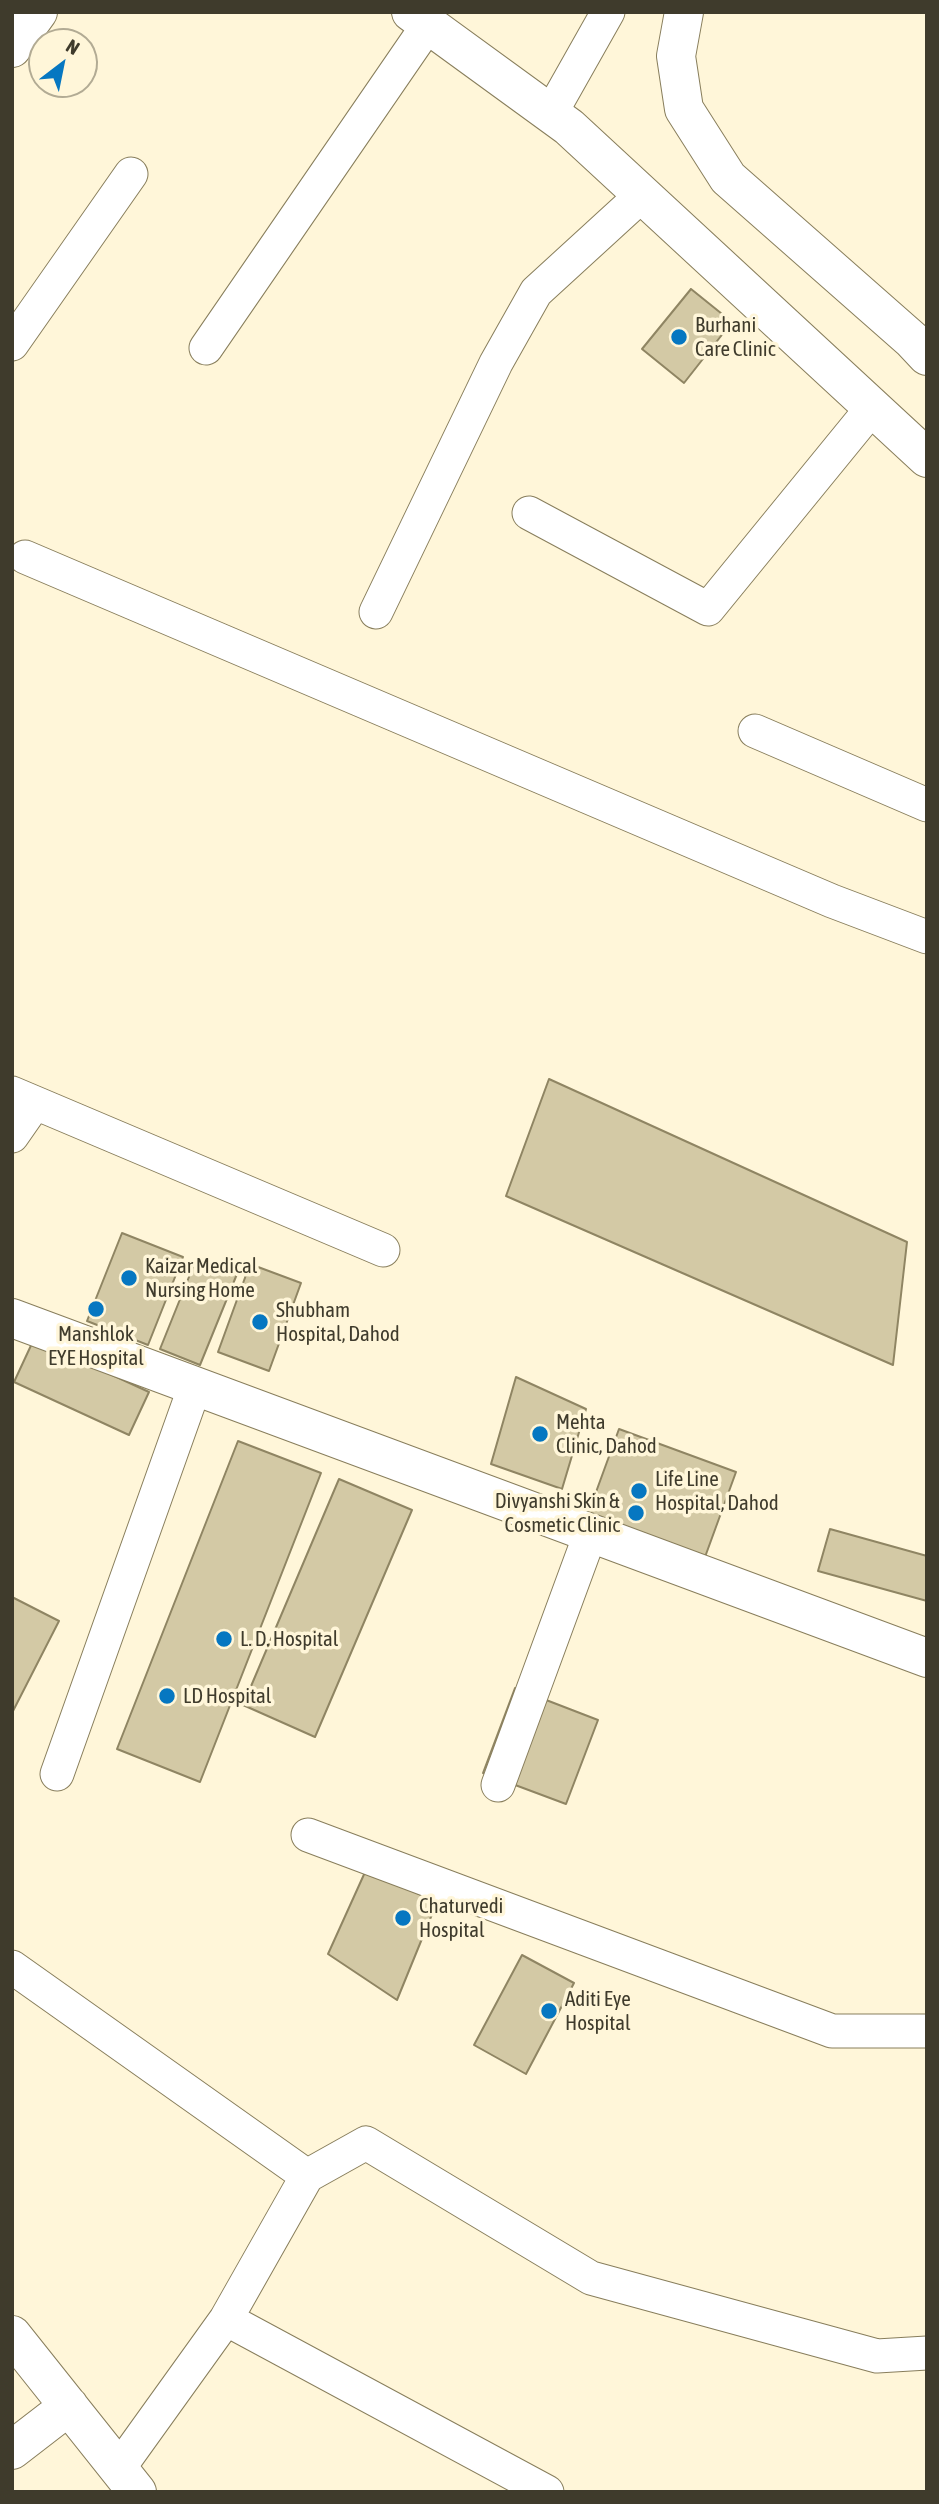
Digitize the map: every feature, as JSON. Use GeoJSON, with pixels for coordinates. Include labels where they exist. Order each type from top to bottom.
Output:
{"type":"FeatureCollection","features":[{"type":"Feature","properties":{"kind":"street"},"geometry":{"type":"LineString","coordinates":[[12,48],[38,12]]}},
{"type":"Feature","properties":{"kind":"street"},"geometry":{"type":"LineString","coordinates":[[551,113],[608,12]]}},
{"type":"Feature","properties":{"kind":"street"},"geometry":{"type":"LineString","coordinates":[[684,12],[676,56],[684,109],[728,178],[927,356]]}},
{"type":"Feature","properties":{"kind":"street"},"geometry":{"type":"LineString","coordinates":[[205,348],[419,19],[569,127],[927,458]]}},
{"type":"Feature","properties":{"kind":"street"},"geometry":{"type":"LineString","coordinates":[[12,344],[131,174]]}},
{"type":"Feature","properties":{"kind":"street"},"geometry":{"type":"LineString","coordinates":[[376,612],[496,363],[536,292],[642,195]]}},
{"type":"Feature","properties":{"kind":"street"},"geometry":{"type":"LineString","coordinates":[[529,513],[708,609],[872,408]]}},
{"type":"Feature","properties":{"kind":"street"},"geometry":{"type":"LineString","coordinates":[[25,557],[832,901],[927,937]]}},
{"type":"Feature","properties":{"kind":"street"},"geometry":{"type":"LineString","coordinates":[[755,731],[927,805]]}},
{"type":"Feature","properties":{"kind":"street"},"geometry":{"type":"LineString","coordinates":[[12,1136],[24,1098],[383,1250]]}},
{"type":"Feature","properties":{"kind":"street"},"geometry":{"type":"LineString","coordinates":[[12,1318],[927,1658]]}},
{"type":"Feature","properties":{"kind":"street"},"geometry":{"type":"LineString","coordinates":[[57,1774],[195,1386]]}},
{"type":"Feature","properties":{"kind":"street"},"geometry":{"type":"LineString","coordinates":[[498,1784],[590,1532]]}},
{"type":"Feature","properties":{"kind":"street"},"geometry":{"type":"LineString","coordinates":[[307,1835],[832,2031],[927,2031]]}},
{"type":"Feature","properties":{"kind":"street"},"geometry":{"type":"LineString","coordinates":[[12,1967],[307,2176]]}},
{"type":"Feature","properties":{"kind":"street"},"geometry":{"type":"LineString","coordinates":[[12,2335],[128,2480],[226,2319],[307,2176],[366,2143],[591,2278],[877,2356],[927,2353]]}},
{"type":"Feature","properties":{"kind":"street"},"geometry":{"type":"LineString","coordinates":[[226,2319],[547,2492]]}},
{"type":"Feature","properties":{"kind":"street"},"geometry":{"type":"LineString","coordinates":[[12,2450],[69,2406]]}},
{"type":"Feature","properties":{"kind":"building"},"geometry":{"type":"Polygon","coordinates":[[[691,289],[732,322],[684,383],[642,349],[691,289]]]}},
{"type":"Feature","properties":{"kind":"building"},"geometry":{"type":"Polygon","coordinates":[[[549,1079],[907,1242],[893,1365],[506,1196],[549,1079]]]}},
{"type":"Feature","properties":{"kind":"building"},"geometry":{"type":"Polygon","coordinates":[[[122,1233],[183,1257],[148,1345],[87,1321],[122,1233]]]}},
{"type":"Feature","properties":{"kind":"building"},"geometry":{"type":"Polygon","coordinates":[[[197,1257],[237,1274],[200,1365],[160,1349],[197,1257]]]}},
{"type":"Feature","properties":{"kind":"building"},"geometry":{"type":"Polygon","coordinates":[[[250,1264],[301,1283],[269,1371],[218,1352],[250,1264]]]}},
{"type":"Feature","properties":{"kind":"building"},"geometry":{"type":"Polygon","coordinates":[[[34,1339],[149,1392],[129,1435],[14,1382],[34,1339]]]}},
{"type":"Feature","properties":{"kind":"building"},"geometry":{"type":"Polygon","coordinates":[[[516,1377],[586,1409],[562,1489],[491,1464],[516,1377]]]}},
{"type":"Feature","properties":{"kind":"building"},"geometry":{"type":"Polygon","coordinates":[[[619,1429],[736,1472],[705,1557],[588,1514],[619,1429]]]}},
{"type":"Feature","properties":{"kind":"building"},"geometry":{"type":"Polygon","coordinates":[[[238,1441],[321,1473],[200,1782],[117,1749],[238,1441]]]}},
{"type":"Feature","properties":{"kind":"building"},"geometry":{"type":"Polygon","coordinates":[[[339,1479],[412,1510],[315,1737],[243,1705],[339,1479]]]}},
{"type":"Feature","properties":{"kind":"building"},"geometry":{"type":"Polygon","coordinates":[[[830,1529],[927,1556],[927,1601],[818,1571],[830,1529]]]}},
{"type":"Feature","properties":{"kind":"building"},"geometry":{"type":"Polygon","coordinates":[[[12,1597],[59,1621],[12,1713],[12,1597]]]}},
{"type":"Feature","properties":{"kind":"building"},"geometry":{"type":"Polygon","coordinates":[[[515,1688],[598,1720],[566,1804],[483,1773],[515,1688]]]}},
{"type":"Feature","properties":{"kind":"building"},"geometry":{"type":"Polygon","coordinates":[[[366,1870],[437,1902],[397,2000],[328,1954],[366,1870]]]}},
{"type":"Feature","properties":{"kind":"building"},"geometry":{"type":"Polygon","coordinates":[[[522,1955],[574,1983],[526,2074],[474,2045],[522,1955]]]}},
{"type":"Feature","properties":{"kind":"place","name":"Burhani Care Clinic"},"geometry":{"type":"Point","coordinates":[679,337]}},
{"type":"Feature","properties":{"kind":"place","name":"Kaizar Medical Nursing Home"},"geometry":{"type":"Point","coordinates":[129,1278]}},
{"type":"Feature","properties":{"kind":"place","name":"Manshlok EYE Hospital"},"geometry":{"type":"Point","coordinates":[96,1309]}},
{"type":"Feature","properties":{"kind":"place","name":"Shubham Hospital, Dahod"},"geometry":{"type":"Point","coordinates":[260,1322]}},
{"type":"Feature","properties":{"kind":"place","name":"Mehta Clinic, Dahod"},"geometry":{"type":"Point","coordinates":[540,1434]}},
{"type":"Feature","properties":{"kind":"place","name":"Life Line Hospital, Dahod"},"geometry":{"type":"Point","coordinates":[639,1491]}},
{"type":"Feature","properties":{"kind":"place","name":"Divyanshi Skin & Cosmetic Clinic"},"geometry":{"type":"Point","coordinates":[636,1513]}},
{"type":"Feature","properties":{"kind":"place","name":"L. D. Hospital"},"geometry":{"type":"Point","coordinates":[224,1639]}},
{"type":"Feature","properties":{"kind":"place","name":"LD Hospital"},"geometry":{"type":"Point","coordinates":[167,1696]}},
{"type":"Feature","properties":{"kind":"place","name":"Chaturvedi Hospital"},"geometry":{"type":"Point","coordinates":[403,1918]}},
{"type":"Feature","properties":{"kind":"place","name":"Aditi Eye Hospital"},"geometry":{"type":"Point","coordinates":[549,2011]}}]}
